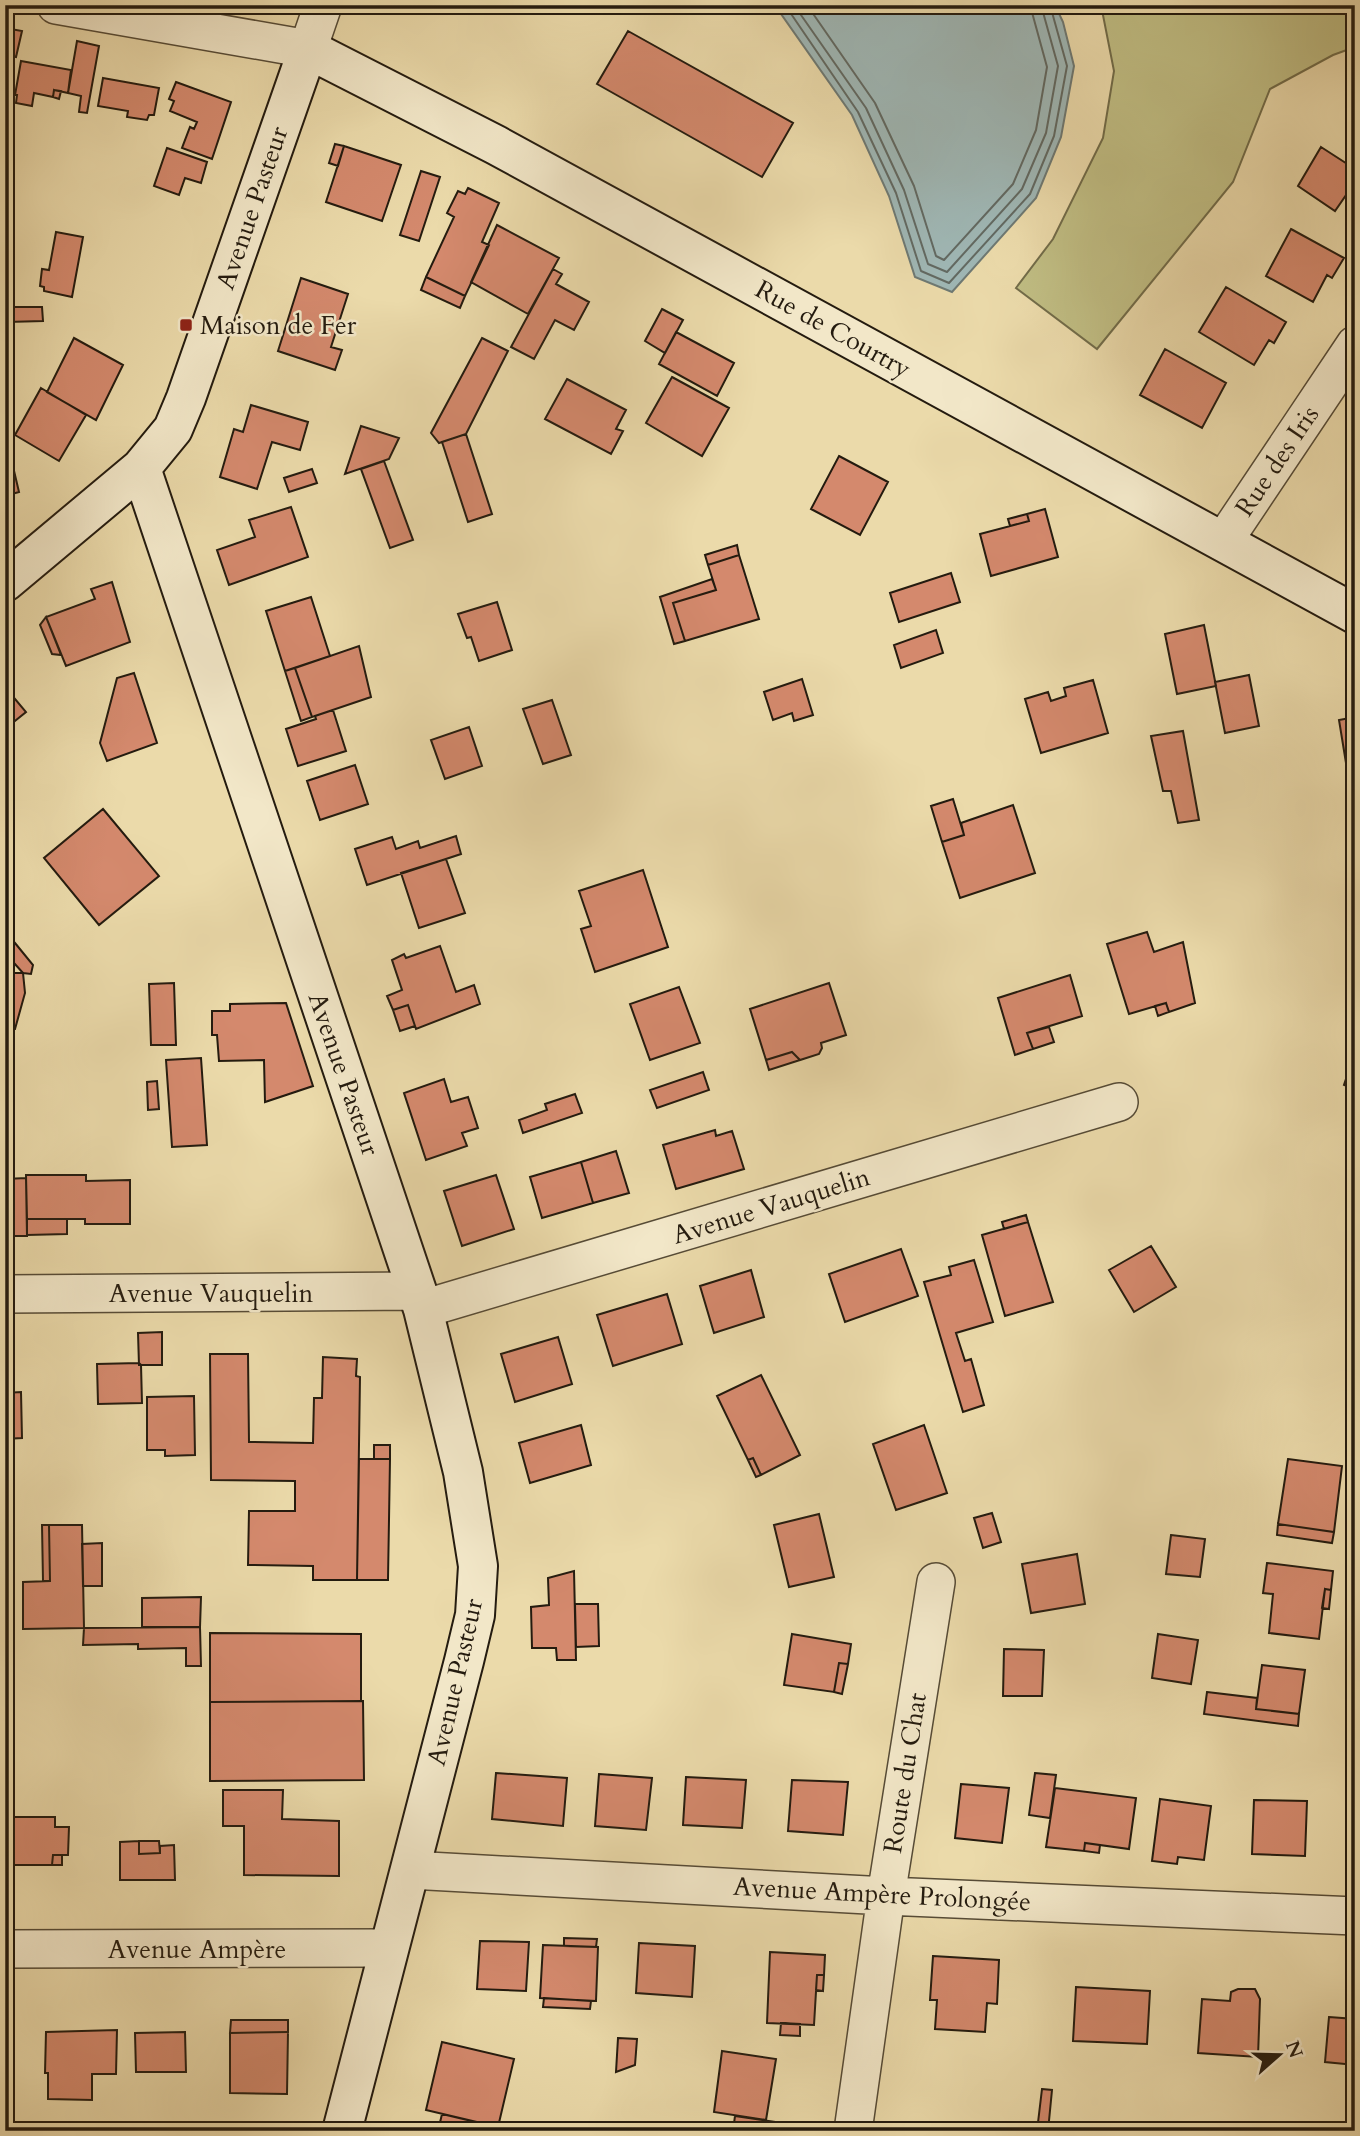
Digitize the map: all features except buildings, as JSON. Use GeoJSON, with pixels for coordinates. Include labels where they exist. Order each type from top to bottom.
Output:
{"type":"FeatureCollection","features":[{"type":"Feature","properties":{"kind":"street"},"geometry":{"type":"LineString","coordinates":[[56,5],[308,49],[323,5]]}},
{"type":"Feature","properties":{"kind":"street","name":"Avenue Pasteur"},"geometry":{"type":"LineString","coordinates":[[308,49],[186,398],[173,429],[141,468],[420,1300],[463,1472],[478,1566],[475,1615],[342,2131]]}},
{"type":"Feature","properties":{"kind":"street","name":"Rue de Courtry"},"geometry":{"type":"LineString","coordinates":[[308,49],[496,145],[1355,614]]}},
{"type":"Feature","properties":{"kind":"street","name":"Rue des Iris"},"geometry":{"type":"LineString","coordinates":[[1223,542],[1355,345]]}},
{"type":"Feature","properties":{"kind":"street"},"geometry":{"type":"LineString","coordinates":[[5,582],[141,468]]}},
{"type":"Feature","properties":{"kind":"street","name":"Avenue Vauquelin"},"geometry":{"type":"LineString","coordinates":[[5,1294],[420,1300],[1119,1102]]}},
{"type":"Feature","properties":{"kind":"street","name":"Route du Chat"},"geometry":{"type":"LineString","coordinates":[[853,2131],[886,1896],[936,1582]]}},
{"type":"Feature","properties":{"kind":"street","name":"Avenue Ampère Prolongée"},"geometry":{"type":"LineString","coordinates":[[410,1870],[886,1896],[1355,1916]]}},
{"type":"Feature","properties":{"kind":"street","name":"Avenue Ampère"},"geometry":{"type":"LineString","coordinates":[[5,1949],[388,1948]]}},
{"type":"Feature","properties":{"kind":"shaded area"},"geometry":{"type":"Polygon","coordinates":[[[1101,5],[1355,5],[1355,47],[1333,55],[1270,89],[1233,182],[1097,349],[1016,288],[1053,239],[1103,138],[1114,71],[1101,5]]]}},
{"type":"Feature","properties":{"kind":"water"},"geometry":{"type":"Polygon","coordinates":[[[778,5],[1055,5],[1063,22],[1074,66],[1061,137],[1036,198],[952,292],[915,277],[889,196],[852,115],[779,11],[778,5]]]}},
{"type":"Feature","properties":{"kind":"place","name":"Maison de Fer"},"geometry":{"type":"Point","coordinates":[186,325]}}]}
